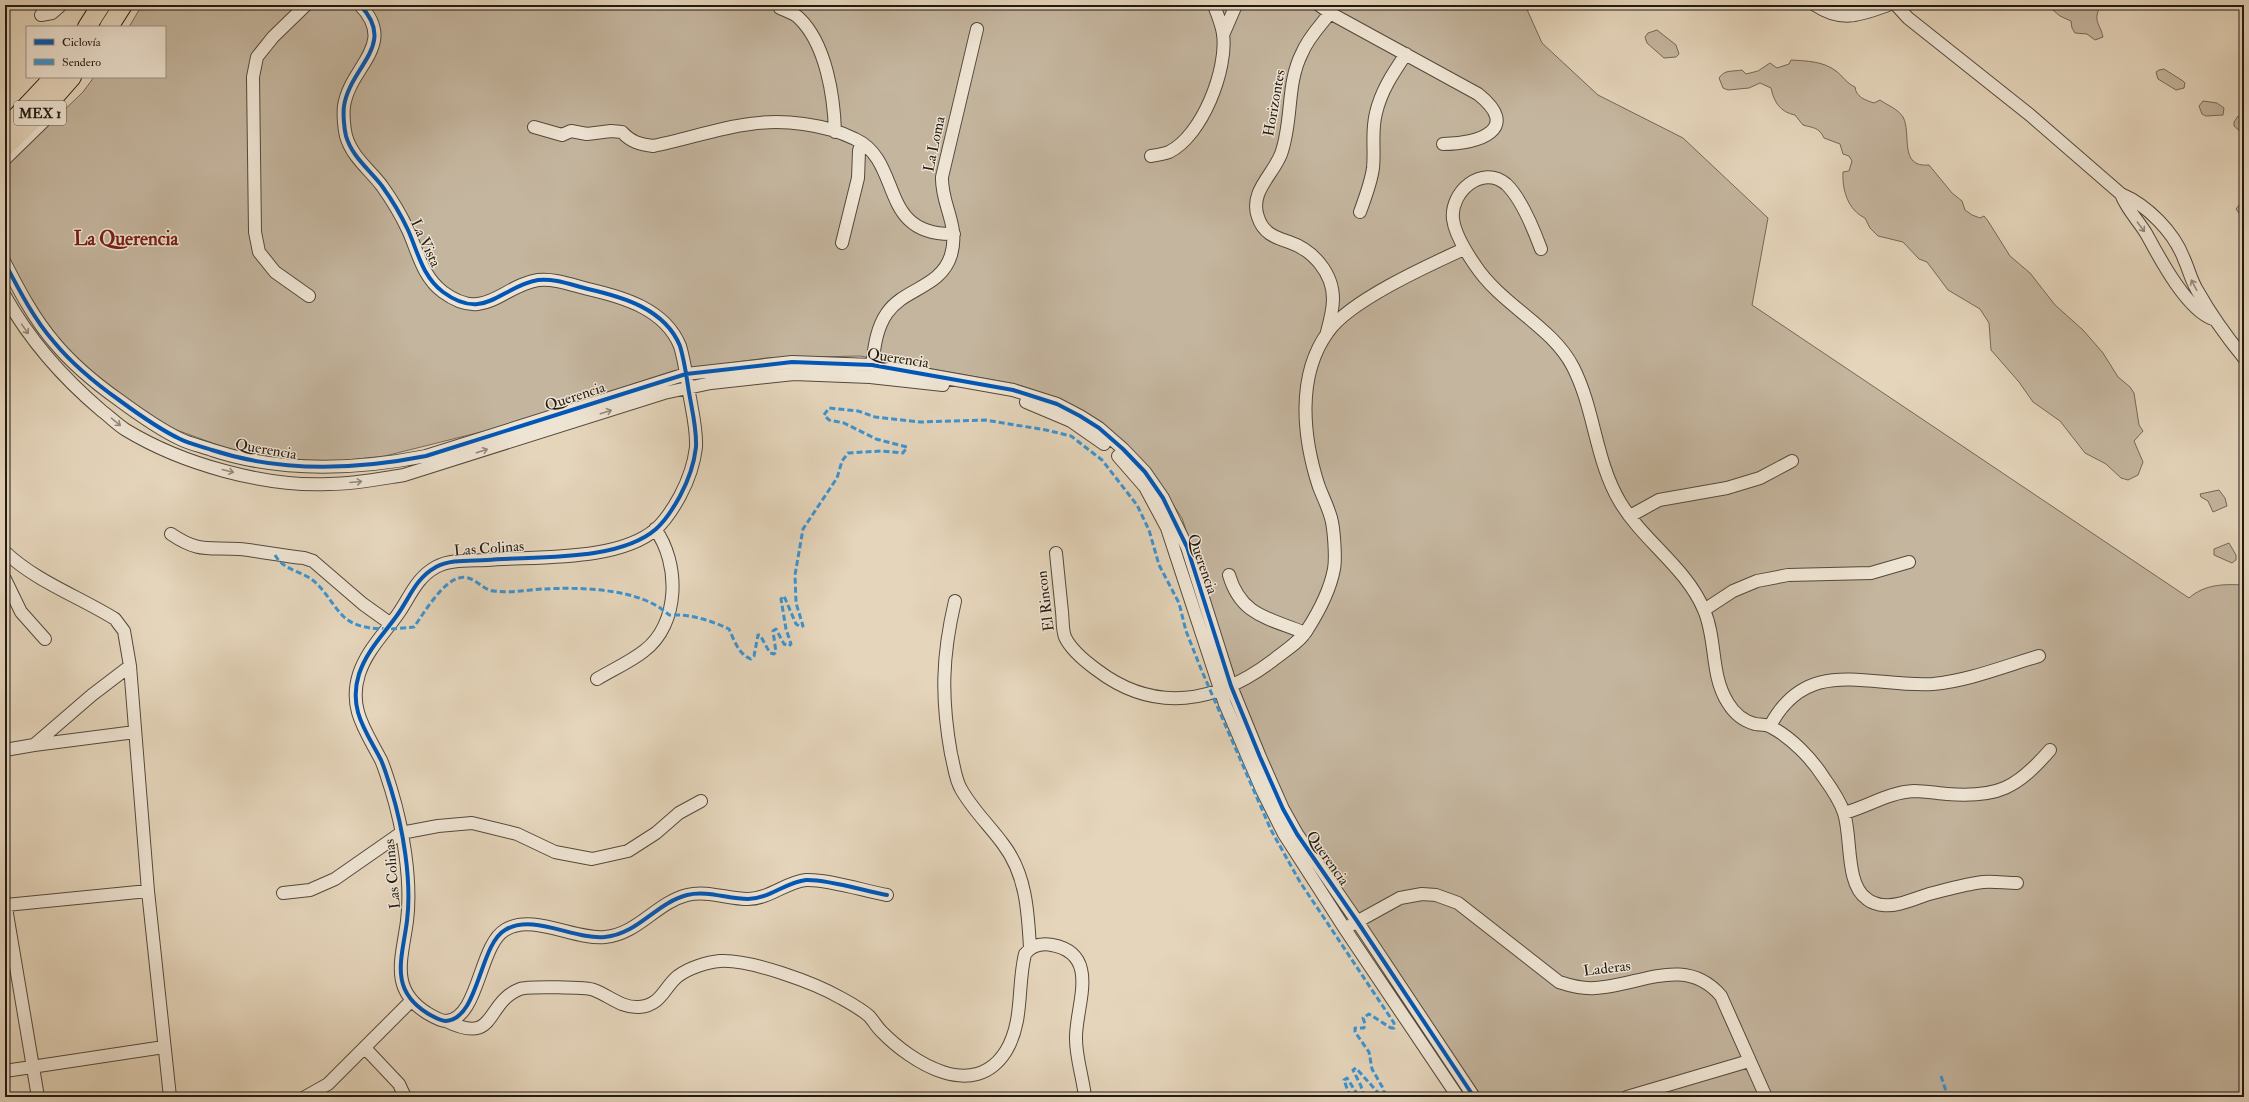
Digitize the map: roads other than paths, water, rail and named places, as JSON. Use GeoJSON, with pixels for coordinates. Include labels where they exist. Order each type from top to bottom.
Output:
{"type":"FeatureCollection","features":[{"type":"Feature","properties":{"kind":"highway"},"geometry":{"type":"LineString","coordinates":[[88,26],[103,5]]}},
{"type":"Feature","properties":{"kind":"highway"},"geometry":{"type":"LineString","coordinates":[[92,26],[103,5]]}},
{"type":"Feature","properties":{"kind":"highway"},"geometry":{"type":"LineString","coordinates":[[110,26],[123,5]]}},
{"type":"Feature","properties":{"kind":"highway","name":"MEX 1"},"geometry":{"type":"LineString","coordinates":[[5,122],[47,78]]}},
{"type":"Feature","properties":{"kind":"highway"},"geometry":{"type":"LineString","coordinates":[[5,129],[53,78]]}},
{"type":"Feature","properties":{"kind":"highway","name":"MEX 1"},"geometry":{"type":"LineString","coordinates":[[5,147],[43,110],[71,78]]}},
{"type":"Feature","properties":{"kind":"street"},"geometry":{"type":"LineString","coordinates":[[40,15],[52,13],[61,5]]}},
{"type":"Feature","properties":{"kind":"street"},"geometry":{"type":"LineString","coordinates":[[117,26],[127,5]]}},
{"type":"Feature","properties":{"kind":"street"},"geometry":{"type":"LineString","coordinates":[[306,5],[272,37],[257,57],[252,77],[255,232],[259,252],[275,272],[308,296]]}},
{"type":"Feature","properties":{"kind":"street","name":"La Vista"},"geometry":{"type":"LineString","coordinates":[[360,5],[364,7],[372,21],[374,36],[372,51],[349,87],[343,108],[346,137],[358,159],[379,183],[398,211],[409,233],[418,260],[430,280],[445,294],[464,302],[481,303],[495,300],[522,285],[540,280],[614,295],[644,306],[664,323],[680,347],[686,374]]}},
{"type":"Feature","properties":{"kind":"street"},"geometry":{"type":"LineString","coordinates":[[1214,5],[1223,35]]}},
{"type":"Feature","properties":{"kind":"street"},"geometry":{"type":"LineString","coordinates":[[1151,156],[1168,152],[1183,142],[1207,109],[1220,69],[1223,35],[1236,5]]}},
{"type":"Feature","properties":{"kind":"street"},"geometry":{"type":"LineString","coordinates":[[1319,5],[1330,13],[1478,94],[1491,104],[1496,115],[1494,125],[1488,135],[1477,141],[1443,144]]}},
{"type":"Feature","properties":{"kind":"street"},"geometry":{"type":"LineString","coordinates":[[1815,5],[1824,12],[1839,16],[1856,16],[1888,5]]}},
{"type":"Feature","properties":{"kind":"street"},"geometry":{"type":"LineString","coordinates":[[1896,5],[1908,18],[2030,115],[2121,194],[2135,200],[2169,233],[2178,244],[2190,276],[2212,319],[2244,358]]}},
{"type":"Feature","properties":{"kind":"street"},"geometry":{"type":"LineString","coordinates":[[780,8],[798,17],[809,30],[819,48],[834,107],[835,132]]}},
{"type":"Feature","properties":{"kind":"street","name":"Horizontes"},"geometry":{"type":"LineString","coordinates":[[1327,332],[1333,299],[1327,275],[1311,255],[1298,246],[1269,234],[1262,226],[1256,204],[1258,193],[1280,155],[1288,132],[1294,74],[1302,53],[1330,13]]}},
{"type":"Feature","properties":{"kind":"street","name":"La Loma"},"geometry":{"type":"LineString","coordinates":[[871,371],[876,337],[887,312],[900,299],[933,282],[944,270],[951,256],[954,234],[942,186],[942,177],[977,29]]}},
{"type":"Feature","properties":{"kind":"street"},"geometry":{"type":"LineString","coordinates":[[1360,212],[1373,168],[1372,136],[1375,114],[1390,77],[1406,54]]}},
{"type":"Feature","properties":{"kind":"street"},"geometry":{"type":"LineString","coordinates":[[5,159],[52,113],[81,78]]}},
{"type":"Feature","properties":{"kind":"street"},"geometry":{"type":"LineString","coordinates":[[534,127],[562,135],[571,131],[587,134],[611,131],[622,132],[630,140],[653,146],[751,124],[788,123],[835,132],[856,139],[869,150],[880,166],[902,212],[914,226],[939,234],[954,234]]}},
{"type":"Feature","properties":{"kind":"street"},"geometry":{"type":"LineString","coordinates":[[842,243],[858,178],[861,143]]}},
{"type":"Feature","properties":{"kind":"street"},"geometry":{"type":"LineString","coordinates":[[1541,249],[1529,220],[1514,194],[1501,181],[1486,178],[1478,179],[1466,186],[1455,202],[1452,217],[1464,249],[1488,283],[1559,346],[1573,366],[1587,404],[1607,473],[1620,502],[1646,537],[1677,568],[1704,610],[1709,628],[1719,686],[1730,707],[1740,717],[1753,724],[1770,726],[1798,747],[1817,767],[1844,813],[1851,850],[1851,871],[1855,887],[1867,900],[1883,905],[1985,882],[2017,883]]}},
{"type":"Feature","properties":{"kind":"street"},"geometry":{"type":"LineString","coordinates":[[2121,194],[2125,205],[2147,234],[2171,276],[2198,310],[2212,319]]}},
{"type":"Feature","properties":{"kind":"street"},"geometry":{"type":"LineString","coordinates":[[1327,332],[1342,316],[1358,305],[1426,267],[1464,249]]}},
{"type":"Feature","properties":{"kind":"street","name":"Querencia"},"geometry":{"type":"LineString","coordinates":[[7,270],[53,341],[93,381],[140,416],[181,439],[227,455],[279,466],[328,468],[400,462],[506,438],[688,387],[749,378],[794,374],[871,371]]}},
{"type":"Feature","properties":{"kind":"street","name":"Querencia"},"geometry":{"type":"LineString","coordinates":[[5,296],[29,335],[51,362],[83,395],[125,430],[175,455],[223,469],[278,481],[328,484],[361,482],[404,475],[686,374],[764,364],[792,362],[871,371],[912,381],[1013,398],[1071,421],[1095,436],[1117,455],[1145,487],[1167,528],[1262,790],[1284,834],[1345,929],[1458,1097]]}},
{"type":"Feature","properties":{"kind":"street","name":"El Rincon"},"geometry":{"type":"LineString","coordinates":[[1056,553],[1066,637],[1085,661],[1111,680],[1133,690],[1158,698],[1185,698],[1226,688],[1261,669],[1305,633],[1320,608],[1334,568],[1332,520],[1319,485],[1308,444],[1305,404],[1310,368],[1327,332]]}},
{"type":"Feature","properties":{"kind":"street"},"geometry":{"type":"LineString","coordinates":[[688,387],[696,379],[702,377],[744,371],[764,364]]}},
{"type":"Feature","properties":{"kind":"street","name":"Las Colinas"},"geometry":{"type":"LineString","coordinates":[[686,374],[696,428],[696,446],[692,467],[673,508],[655,530],[638,540],[605,551],[573,556],[535,556],[442,564],[420,580],[366,658],[356,685],[357,715],[363,730],[383,764],[393,794],[401,833],[410,904],[402,964],[402,982],[404,991],[411,1001],[434,1018],[446,1021],[459,1027],[473,1030],[482,1026],[490,1019],[505,997],[521,988],[536,986],[559,989],[582,987],[593,989],[627,1006],[648,1005],[656,1001],[678,976],[705,964],[733,962],[789,976],[820,988],[841,998],[868,1016],[881,1031],[922,1063],[937,1071],[960,1076],[975,1077],[995,1066],[1006,1051],[1016,1028],[1022,964],[1025,954],[1030,948]]}},
{"type":"Feature","properties":{"kind":"street"},"geometry":{"type":"LineString","coordinates":[[83,395],[93,381]]}},
{"type":"Feature","properties":{"kind":"street"},"geometry":{"type":"LineString","coordinates":[[1630,516],[1659,500],[1727,488],[1760,478],[1792,460]]}},
{"type":"Feature","properties":{"kind":"street"},"geometry":{"type":"LineString","coordinates":[[597,680],[645,651],[660,633],[669,615],[672,590],[670,561],[662,539],[655,530]]}},
{"type":"Feature","properties":{"kind":"street"},"geometry":{"type":"LineString","coordinates":[[171,534],[187,545],[212,550],[240,549],[304,558],[313,561],[363,604],[390,624]]}},
{"type":"Feature","properties":{"kind":"street"},"geometry":{"type":"LineString","coordinates":[[5,552],[21,567],[36,577],[114,619],[124,631],[130,666],[148,891],[170,1097]]}},
{"type":"Feature","properties":{"kind":"street"},"geometry":{"type":"LineString","coordinates":[[1704,610],[1733,591],[1757,581],[1788,575],[1871,573],[1909,562]]}},
{"type":"Feature","properties":{"kind":"street"},"geometry":{"type":"LineString","coordinates":[[1229,575],[1238,598],[1246,607],[1305,633]]}},
{"type":"Feature","properties":{"kind":"street"},"geometry":{"type":"LineString","coordinates":[[5,579],[22,612],[45,639]]}},
{"type":"Feature","properties":{"kind":"street"},"geometry":{"type":"LineString","coordinates":[[955,601],[944,662],[943,695],[955,773],[960,787],[966,797],[1004,844],[1015,864],[1022,882],[1028,909],[1030,948],[1043,944],[1063,947],[1073,955],[1080,966],[1084,985],[1076,1026],[1076,1046],[1085,1097]]}},
{"type":"Feature","properties":{"kind":"street"},"geometry":{"type":"LineString","coordinates":[[1770,726],[1779,710],[1792,695],[1814,684],[1839,680],[1866,679],[1907,684],[1935,684],[1993,670],[2039,656]]}},
{"type":"Feature","properties":{"kind":"street"},"geometry":{"type":"LineString","coordinates":[[34,745],[92,694],[130,666]]}},
{"type":"Feature","properties":{"kind":"street","name":"Querencia"},"geometry":{"type":"LineString","coordinates":[[1226,688],[1260,757],[1283,809],[1297,834],[1357,921],[1474,1097]]}},
{"type":"Feature","properties":{"kind":"street"},"geometry":{"type":"LineString","coordinates":[[5,750],[135,732]]}},
{"type":"Feature","properties":{"kind":"street"},"geometry":{"type":"LineString","coordinates":[[1844,813],[1858,809],[1894,794],[1914,791],[1974,796],[1998,791],[2016,783],[2032,770],[2050,750]]}},
{"type":"Feature","properties":{"kind":"street"},"geometry":{"type":"LineString","coordinates":[[283,894],[310,890],[335,879],[401,833],[472,823],[517,834],[555,852],[592,859],[628,852],[656,833],[679,813],[701,800]]}},
{"type":"Feature","properties":{"kind":"street"},"geometry":{"type":"LineString","coordinates":[[446,1021],[453,1019],[466,1006],[473,994],[492,943],[499,933],[508,928],[531,925],[588,937],[610,937],[637,926],[661,907],[689,894],[708,894],[747,899],[759,898],[804,880],[820,881],[887,895]]}},
{"type":"Feature","properties":{"kind":"street"},"geometry":{"type":"LineString","coordinates":[[38,1097],[5,904],[148,891]]}},
{"type":"Feature","properties":{"kind":"street","name":"Laderas"},"geometry":{"type":"LineString","coordinates":[[1345,929],[1400,898],[1422,894],[1436,895],[1458,903],[1559,982],[1577,988],[1596,988],[1664,976],[1688,975],[1700,978],[1711,985],[1720,996],[1766,1097]]}},
{"type":"Feature","properties":{"kind":"street"},"geometry":{"type":"LineString","coordinates":[[305,1097],[328,1084],[411,1001]]}},
{"type":"Feature","properties":{"kind":"street"},"geometry":{"type":"LineString","coordinates":[[5,1071],[164,1047]]}},
{"type":"Feature","properties":{"kind":"street"},"geometry":{"type":"LineString","coordinates":[[365,1048],[399,1084],[405,1097]]}},
{"type":"Feature","properties":{"kind":"street"},"geometry":{"type":"LineString","coordinates":[[1627,1097],[1749,1062]]}},
{"type":"Feature","properties":{"kind":"district","name":"La Querencia"},"geometry":{"type":"Point","coordinates":[126,238]}}]}
